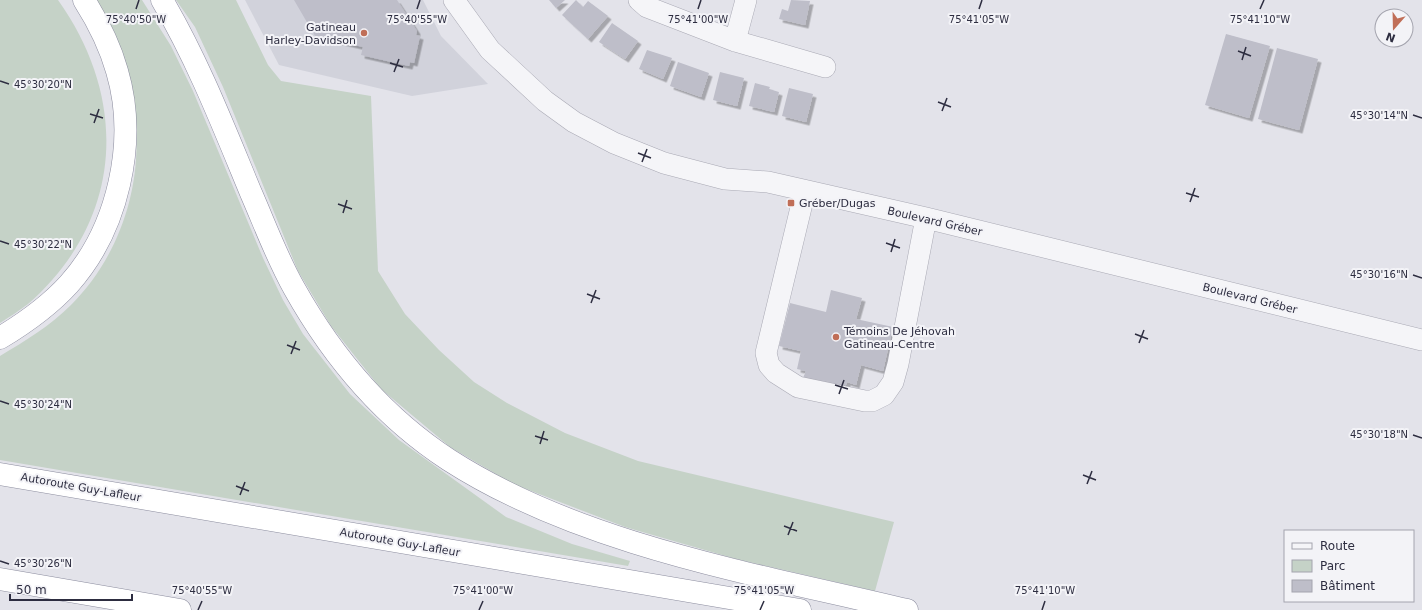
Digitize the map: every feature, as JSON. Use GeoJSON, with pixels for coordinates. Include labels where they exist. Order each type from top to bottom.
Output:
{"type":"FeatureCollection","features":[{"type":"Feature","properties":{"kind":"highway"},"geometry":{"type":"LineString","coordinates":[[0,338],[46,306],[79,271],[103,231],[120,181],[125,138],[122,91],[111,52],[101,29],[84,0]]}},
{"type":"Feature","properties":{"kind":"highway"},"geometry":{"type":"LineString","coordinates":[[162,0],[193,58],[270,237],[306,308],[329,344],[357,379],[385,408],[415,435],[449,460],[484,481],[570,520],[684,556],[907,610]]}},
{"type":"Feature","properties":{"kind":"highway","name":"Autoroute Guy-Lafleur"},"geometry":{"type":"LineString","coordinates":[[0,474],[800,610]]}},
{"type":"Feature","properties":{"kind":"highway"},"geometry":{"type":"LineString","coordinates":[[0,578],[180,610]]}},
{"type":"Feature","properties":{"kind":"street","name":"Boulevard Gréber"},"geometry":{"type":"LineString","coordinates":[[454,0],[490,50],[545,101],[581,126],[614,143],[664,163],[725,179],[768,182],[926,218],[1422,340]]}},
{"type":"Feature","properties":{"kind":"street"},"geometry":{"type":"LineString","coordinates":[[639,0],[647,7],[735,41],[825,67]]}},
{"type":"Feature","properties":{"kind":"street"},"geometry":{"type":"LineString","coordinates":[[735,41],[746,0]]}},
{"type":"Feature","properties":{"kind":"street"},"geometry":{"type":"LineString","coordinates":[[805,191],[766,353],[769,365],[776,373],[798,387],[872,401],[884,394],[890,388],[898,364],[926,218]]}},
{"type":"Feature","properties":{"kind":"shaded area"},"geometry":{"type":"Polygon","coordinates":[[[245,0],[423,0],[441,36],[488,84],[412,96],[279,65],[245,0]]]}},
{"type":"Feature","properties":{"kind":"green space"},"geometry":{"type":"Polygon","coordinates":[[[0,0],[58,0],[81,39],[97,78],[105,119],[106,159],[98,198],[83,236],[60,271],[28,304],[0,323],[0,0]]]}},
{"type":"Feature","properties":{"kind":"green space"},"geometry":{"type":"Polygon","coordinates":[[[92,0],[142,0],[171,46],[193,91],[263,258],[283,300],[303,334],[350,394],[399,440],[506,517],[572,544],[630,561],[628,566],[0,460],[0,356],[55,320],[88,286],[114,243],[124,219],[131,195],[137,144],[133,98],[123,69],[92,0]]]}},
{"type":"Feature","properties":{"kind":"green space"},"geometry":{"type":"Polygon","coordinates":[[[176,0],[236,0],[268,65],[281,81],[371,96],[378,271],[405,314],[439,350],[474,382],[507,403],[565,433],[638,461],[894,522],[875,591],[736,559],[625,527],[513,484],[450,447],[381,389],[331,326],[298,271],[223,87],[195,27],[176,0]]]}},
{"type":"Feature","properties":{"kind":"building","name":"Gatineau Harley-Davidson"},"geometry":{"type":"Polygon","coordinates":[[[294,0],[397,0],[417,31],[416,35],[420,36],[414,63],[410,62],[409,66],[361,55],[363,47],[315,36],[294,0]]]}},
{"type":"Feature","properties":{"kind":"building"},"geometry":{"type":"Polygon","coordinates":[[[549,0],[565,0],[556,8],[549,0]]]}},
{"type":"Feature","properties":{"kind":"building"},"geometry":{"type":"Polygon","coordinates":[[[576,0],[583,7],[588,1],[608,16],[588,39],[562,15],[576,0]]]}},
{"type":"Feature","properties":{"kind":"building"},"geometry":{"type":"Polygon","coordinates":[[[791,0],[810,1],[805,25],[779,19],[782,9],[788,11],[791,0]]]}},
{"type":"Feature","properties":{"kind":"building"},"geometry":{"type":"Polygon","coordinates":[[[612,23],[638,41],[625,59],[599,42],[612,23]]]}},
{"type":"Feature","properties":{"kind":"building"},"geometry":{"type":"Polygon","coordinates":[[[1226,34],[1270,46],[1249,118],[1205,105],[1226,34]]]}},
{"type":"Feature","properties":{"kind":"building"},"geometry":{"type":"Polygon","coordinates":[[[1277,48],[1318,59],[1299,130],[1258,119],[1277,48]]]}},
{"type":"Feature","properties":{"kind":"building"},"geometry":{"type":"Polygon","coordinates":[[[647,50],[672,58],[663,79],[639,69],[647,50]]]}},
{"type":"Feature","properties":{"kind":"building"},"geometry":{"type":"Polygon","coordinates":[[[678,62],[709,73],[701,97],[670,86],[678,62]]]}},
{"type":"Feature","properties":{"kind":"building"},"geometry":{"type":"Polygon","coordinates":[[[720,72],[744,78],[737,106],[713,100],[720,72]]]}},
{"type":"Feature","properties":{"kind":"building"},"geometry":{"type":"Polygon","coordinates":[[[755,83],[770,87],[769,89],[779,92],[774,112],[749,106],[755,83]]]}},
{"type":"Feature","properties":{"kind":"building"},"geometry":{"type":"Polygon","coordinates":[[[789,88],[813,94],[806,122],[782,116],[789,88]]]}},
{"type":"Feature","properties":{"kind":"building","name":"Témoins De Jéhovah Gatineau-Centre"},"geometry":{"type":"Polygon","coordinates":[[[831,290],[862,298],[856,319],[893,327],[883,371],[861,365],[856,385],[847,382],[845,388],[803,378],[806,371],[797,369],[801,351],[779,346],[790,303],[826,312],[831,290]]]}},
{"type":"Feature","properties":{"kind":"place","name":"Gatineau Harley-Davidson"},"geometry":{"type":"Point","coordinates":[364,33]}},
{"type":"Feature","properties":{"kind":"place","name":"Gréber/Dugas"},"geometry":{"type":"Point","coordinates":[791,203]}},
{"type":"Feature","properties":{"kind":"place","name":"Témoins De Jéhovah Gatineau-Centre"},"geometry":{"type":"Point","coordinates":[836,337]}}]}
